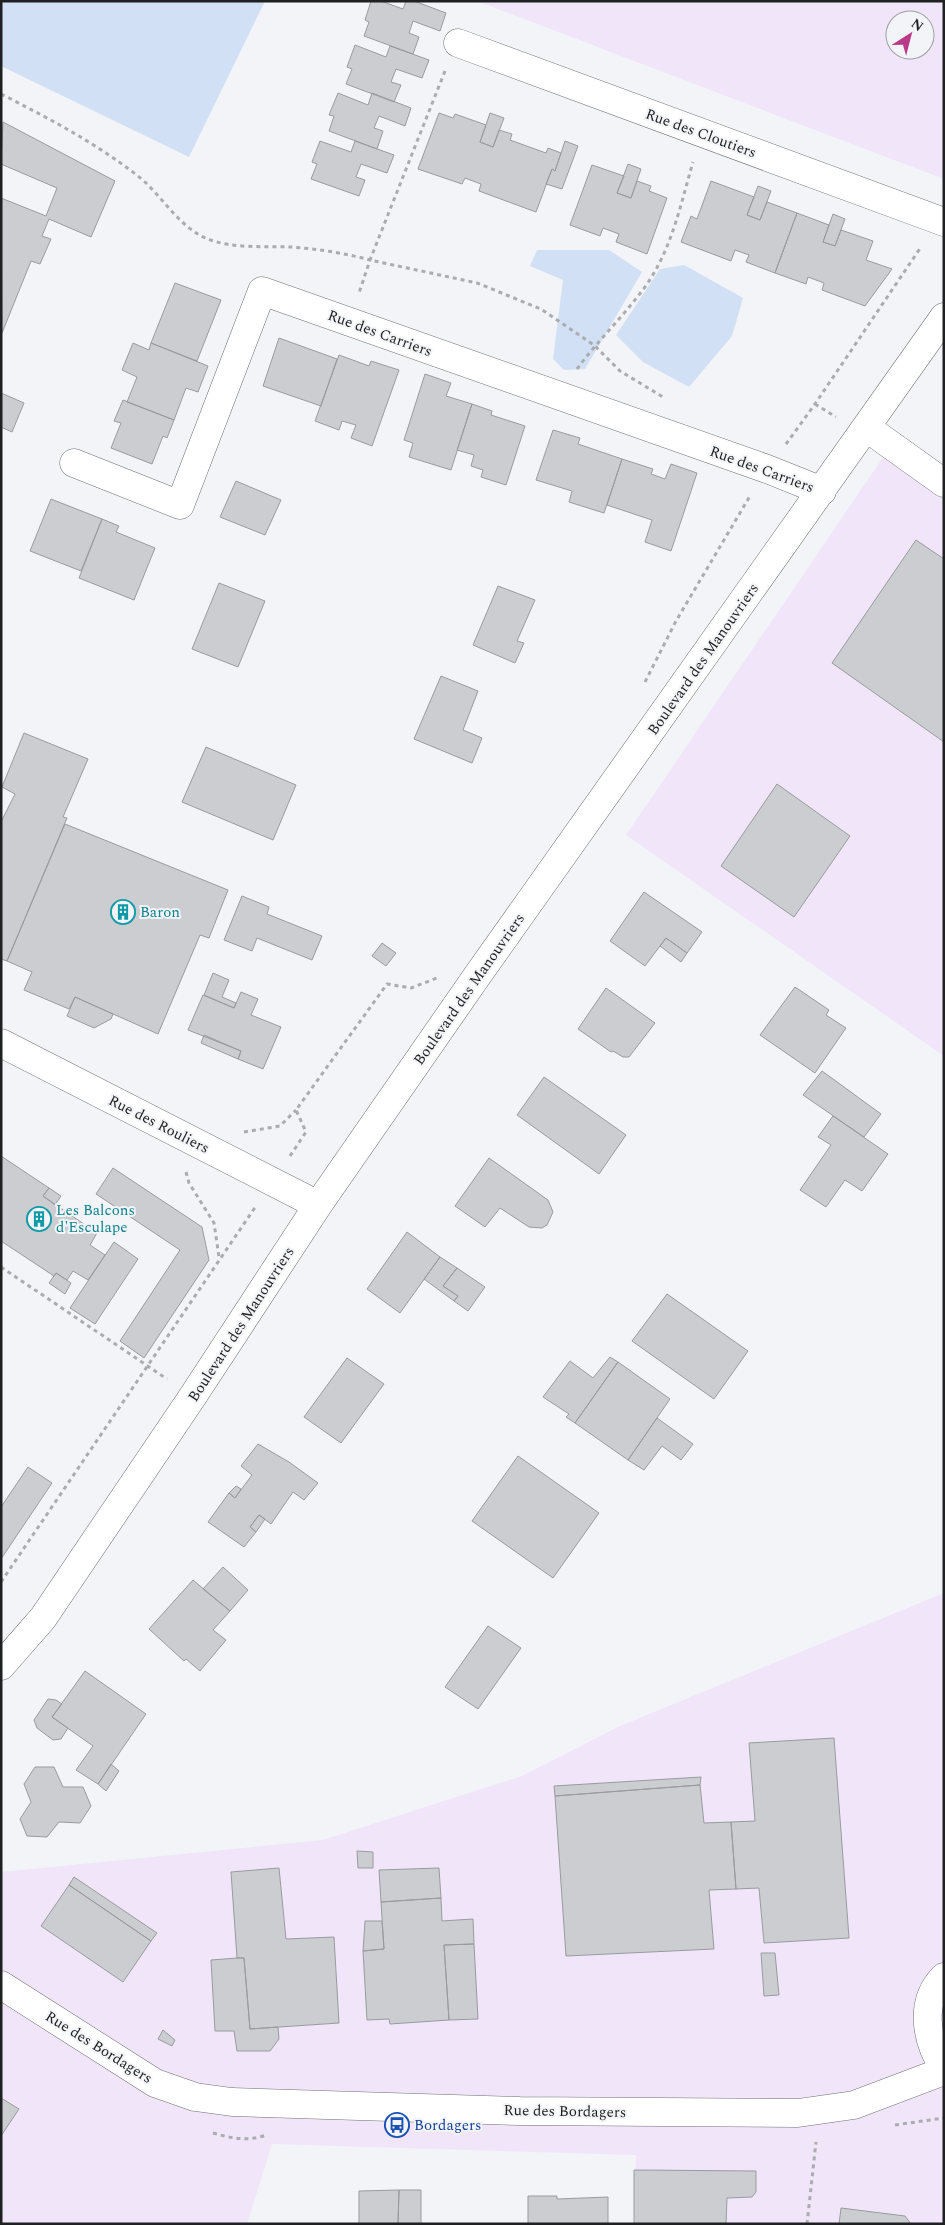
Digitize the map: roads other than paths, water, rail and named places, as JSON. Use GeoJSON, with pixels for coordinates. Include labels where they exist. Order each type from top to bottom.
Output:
{"type":"FeatureCollection","features":[{"type":"Feature","properties":{"kind":"street","name":"Rue des Cloutiers"},"geometry":{"type":"LineString","coordinates":[[458,43],[944,222]]}},
{"type":"Feature","properties":{"kind":"street","name":"Rue des Carriers"},"geometry":{"type":"LineString","coordinates":[[74,463],[180,505],[262,291],[767,469],[822,491]]}},
{"type":"Feature","properties":{"kind":"street","name":"Boulevard des Manouvriers"},"geometry":{"type":"LineString","coordinates":[[1,1666],[43,1618],[318,1205],[477,976],[944,317]]}},
{"type":"Feature","properties":{"kind":"street"},"geometry":{"type":"LineString","coordinates":[[866,428],[944,484]]}},
{"type":"Feature","properties":{"kind":"street","name":"Rue des Rouliers"},"geometry":{"type":"LineString","coordinates":[[1,1042],[318,1205]]}},
{"type":"Feature","properties":{"kind":"street"},"geometry":{"type":"LineString","coordinates":[[944,1977],[930,2003],[927,2027],[932,2050],[944,2069]]}},
{"type":"Feature","properties":{"kind":"street","name":"Rue des Bordagers"},"geometry":{"type":"LineString","coordinates":[[1,1985],[154,2083],[195,2098],[232,2102],[520,2111],[798,2113],[854,2105],[944,2069]]}},
{"type":"Feature","properties":{"kind":"place","name":"Baron"},"geometry":{"type":"Point","coordinates":[123,912]}},
{"type":"Feature","properties":{"kind":"place","name":"Les Balcons d'Esculape"},"geometry":{"type":"Point","coordinates":[39,1219]}},
{"type":"Feature","properties":{"kind":"place","name":"Bordagers"},"geometry":{"type":"Point","coordinates":[397,2125]}}]}
